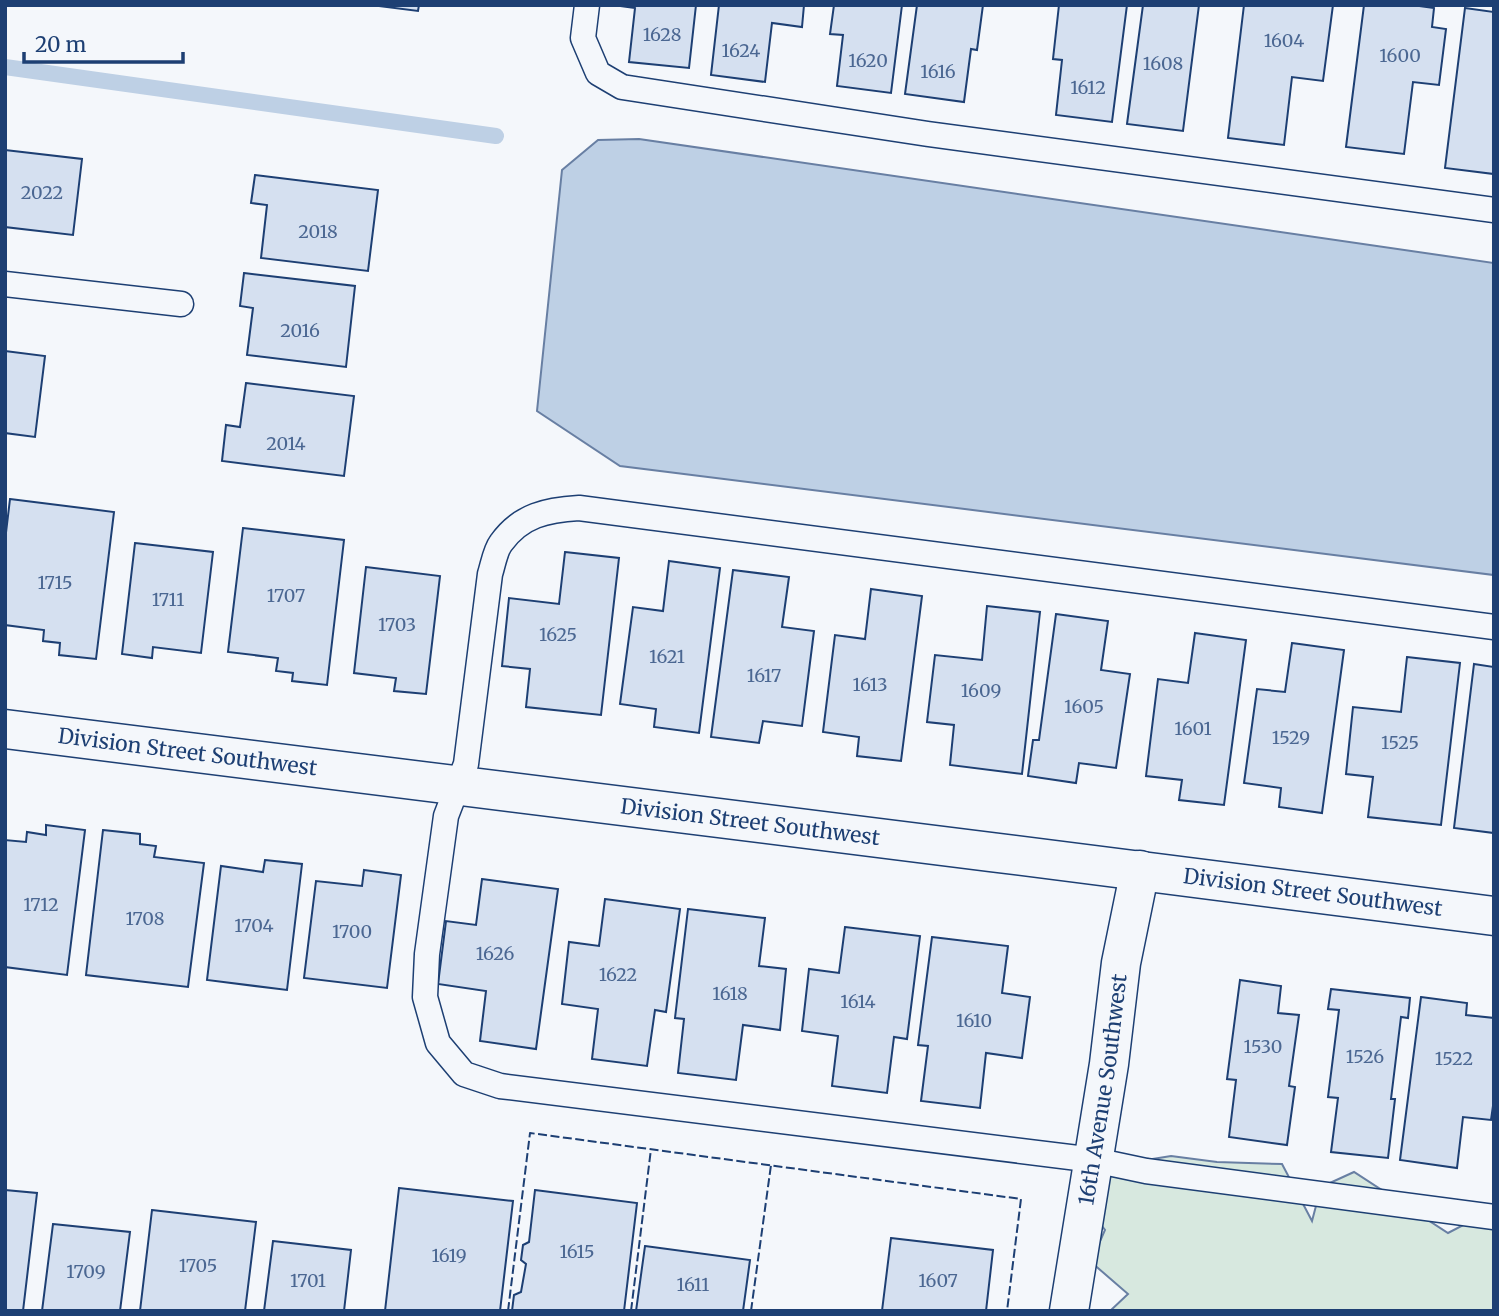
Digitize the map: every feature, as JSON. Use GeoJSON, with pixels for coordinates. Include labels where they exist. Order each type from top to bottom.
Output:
{"type":"FeatureCollection","features":[{"type":"Feature","properties":{"kind":"street","name":"Division Street Southwest"},"geometry":{"type":"LineString","coordinates":[[5,729],[456,788],[1140,870],[1494,916]]}},
{"type":"Feature","properties":{"kind":"street","name":"16th Avenue Southwest"},"geometry":{"type":"LineString","coordinates":[[1069,1311],[1109,1064],[1121,963],[1140,870]]}},
{"type":"Feature","properties":{"kind":"lane"},"geometry":{"type":"LineString","coordinates":[[587,5],[583,38],[598,73],[622,87],[928,134],[1494,210]]}},
{"type":"Feature","properties":{"kind":"lane"},"geometry":{"type":"LineString","coordinates":[[5,284],[181,304]]}},
{"type":"Feature","properties":{"kind":"lane"},"geometry":{"type":"LineString","coordinates":[[1494,626],[579,508],[551,509],[521,522],[499,544],[490,574],[467,764],[446,816],[427,954],[425,997],[438,1043],[464,1074],[500,1086],[1094,1160],[1146,1171],[1494,1217]]}},
{"type":"Feature","properties":{"kind":"shaded area"},"geometry":{"type":"Polygon","coordinates":[[[1171,1156],[1217,1162],[1282,1164],[1312,1221],[1321,1187],[1354,1172],[1448,1233],[1469,1222],[1494,1226],[1494,1311],[1110,1311],[1128,1294],[1091,1262],[1105,1230],[1074,1191],[1134,1162],[1171,1156]]]}},
{"type":"Feature","properties":{"kind":"water"},"geometry":{"type":"Polygon","coordinates":[[[639,139],[1494,263],[1494,575],[620,466],[537,411],[562,170],[598,140],[639,139]]]}},
{"type":"Feature","properties":{"kind":"building"},"geometry":{"type":"Polygon","coordinates":[[[371,5],[419,5],[418,11],[371,5]]]}},
{"type":"Feature","properties":{"kind":"building"},"geometry":{"type":"Polygon","coordinates":[[[613,5],[696,5],[689,68],[629,62],[635,8],[613,5]]]}},
{"type":"Feature","properties":{"kind":"building"},"geometry":{"type":"Polygon","coordinates":[[[719,5],[804,5],[802,27],[772,23],[765,82],[711,75],[719,5]]]}},
{"type":"Feature","properties":{"kind":"building"},"geometry":{"type":"Polygon","coordinates":[[[834,5],[902,5],[891,93],[837,86],[843,35],[830,34],[834,5]]]}},
{"type":"Feature","properties":{"kind":"building"},"geometry":{"type":"Polygon","coordinates":[[[917,5],[983,5],[977,50],[971,49],[964,102],[905,94],[917,5]]]}},
{"type":"Feature","properties":{"kind":"building"},"geometry":{"type":"Polygon","coordinates":[[[1059,5],[1127,5],[1112,122],[1056,115],[1062,60],[1053,59],[1059,5]]]}},
{"type":"Feature","properties":{"kind":"building"},"geometry":{"type":"Polygon","coordinates":[[[1143,5],[1199,5],[1183,131],[1127,124],[1143,5]]]}},
{"type":"Feature","properties":{"kind":"building"},"geometry":{"type":"Polygon","coordinates":[[[1244,5],[1333,5],[1323,81],[1292,77],[1284,145],[1228,138],[1244,5]]]}},
{"type":"Feature","properties":{"kind":"building"},"geometry":{"type":"Polygon","coordinates":[[[1364,5],[1434,8],[1432,27],[1446,29],[1439,85],[1413,82],[1404,154],[1346,147],[1364,5]]]}},
{"type":"Feature","properties":{"kind":"building"},"geometry":{"type":"Polygon","coordinates":[[[1465,8],[1494,12],[1494,174],[1445,168],[1465,8]]]}},
{"type":"Feature","properties":{"kind":"building"},"geometry":{"type":"Polygon","coordinates":[[[5,150],[82,159],[73,235],[5,227],[5,150]]]}},
{"type":"Feature","properties":{"kind":"building"},"geometry":{"type":"Polygon","coordinates":[[[255,175],[378,190],[368,271],[261,258],[267,205],[251,203],[255,175]]]}},
{"type":"Feature","properties":{"kind":"building"},"geometry":{"type":"Polygon","coordinates":[[[244,273],[355,286],[346,367],[247,355],[253,308],[240,306],[244,273]]]}},
{"type":"Feature","properties":{"kind":"building"},"geometry":{"type":"Polygon","coordinates":[[[5,351],[45,356],[35,437],[5,433],[5,351]]]}},
{"type":"Feature","properties":{"kind":"building"},"geometry":{"type":"Polygon","coordinates":[[[246,383],[354,396],[344,476],[222,461],[226,425],[240,427],[246,383]]]}},
{"type":"Feature","properties":{"kind":"building"},"geometry":{"type":"Polygon","coordinates":[[[10,499],[114,512],[96,659],[59,655],[60,643],[43,641],[44,630],[5,625],[5,541],[10,499]]]}},
{"type":"Feature","properties":{"kind":"building"},"geometry":{"type":"Polygon","coordinates":[[[243,528],[344,540],[327,685],[292,681],[293,673],[276,671],[278,658],[228,652],[243,528]]]}},
{"type":"Feature","properties":{"kind":"building"},"geometry":{"type":"Polygon","coordinates":[[[135,543],[213,552],[201,653],[153,647],[152,658],[122,654],[135,543]]]}},
{"type":"Feature","properties":{"kind":"building"},"geometry":{"type":"Polygon","coordinates":[[[565,552],[619,558],[601,715],[526,707],[530,669],[502,666],[509,598],[559,604],[565,552]]]}},
{"type":"Feature","properties":{"kind":"building"},"geometry":{"type":"Polygon","coordinates":[[[669,561],[720,568],[699,733],[654,727],[656,709],[620,704],[633,607],[663,611],[669,561]]]}},
{"type":"Feature","properties":{"kind":"building"},"geometry":{"type":"Polygon","coordinates":[[[366,567],[440,576],[426,694],[394,691],[396,678],[354,673],[366,567]]]}},
{"type":"Feature","properties":{"kind":"building"},"geometry":{"type":"Polygon","coordinates":[[[733,570],[789,577],[782,627],[814,631],[802,726],[763,721],[759,743],[711,737],[733,570]]]}},
{"type":"Feature","properties":{"kind":"building"},"geometry":{"type":"Polygon","coordinates":[[[871,589],[922,596],[901,761],[857,756],[859,737],[823,732],[835,635],[865,639],[871,589]]]}},
{"type":"Feature","properties":{"kind":"building"},"geometry":{"type":"Polygon","coordinates":[[[987,606],[1040,612],[1022,774],[950,765],[954,725],[927,722],[935,655],[982,660],[987,606]]]}},
{"type":"Feature","properties":{"kind":"building"},"geometry":{"type":"Polygon","coordinates":[[[1056,614],[1108,621],[1101,670],[1130,674],[1116,768],[1079,763],[1076,783],[1028,776],[1033,740],[1039,740],[1056,614]]]}},
{"type":"Feature","properties":{"kind":"building"},"geometry":{"type":"Polygon","coordinates":[[[1195,633],[1246,640],[1224,805],[1179,800],[1182,780],[1146,776],[1158,679],[1188,683],[1195,633]]]}},
{"type":"Feature","properties":{"kind":"building"},"geometry":{"type":"Polygon","coordinates":[[[1292,643],[1344,650],[1322,813],[1279,807],[1281,788],[1244,783],[1257,689],[1285,692],[1292,643]]]}},
{"type":"Feature","properties":{"kind":"building"},"geometry":{"type":"Polygon","coordinates":[[[1407,657],[1460,663],[1441,825],[1368,817],[1373,777],[1346,774],[1353,707],[1401,712],[1407,657]]]}},
{"type":"Feature","properties":{"kind":"building"},"geometry":{"type":"Polygon","coordinates":[[[1474,664],[1494,667],[1494,833],[1454,828],[1474,664]]]}},
{"type":"Feature","properties":{"kind":"building"},"geometry":{"type":"Polygon","coordinates":[[[46,825],[85,830],[67,975],[5,967],[5,840],[26,842],[27,832],[46,835],[46,825]]]}},
{"type":"Feature","properties":{"kind":"building"},"geometry":{"type":"Polygon","coordinates":[[[103,830],[140,834],[140,844],[156,846],[154,857],[204,863],[188,987],[86,975],[103,830]]]}},
{"type":"Feature","properties":{"kind":"building"},"geometry":{"type":"Polygon","coordinates":[[[265,860],[302,864],[287,990],[207,980],[221,866],[263,872],[265,860]]]}},
{"type":"Feature","properties":{"kind":"building"},"geometry":{"type":"Polygon","coordinates":[[[364,870],[401,875],[387,988],[304,978],[316,881],[362,886],[364,870]]]}},
{"type":"Feature","properties":{"kind":"building"},"geometry":{"type":"Polygon","coordinates":[[[482,879],[558,889],[536,1049],[480,1041],[486,991],[438,984],[446,921],[476,925],[482,879]]]}},
{"type":"Feature","properties":{"kind":"building"},"geometry":{"type":"Polygon","coordinates":[[[605,899],[680,909],[666,1012],[655,1010],[647,1066],[592,1059],[598,1009],[562,1004],[569,942],[599,946],[605,899]]]}},
{"type":"Feature","properties":{"kind":"building"},"geometry":{"type":"Polygon","coordinates":[[[688,909],[765,918],[759,966],[786,969],[780,1030],[743,1025],[736,1080],[678,1073],[684,1019],[675,1018],[688,909]]]}},
{"type":"Feature","properties":{"kind":"building"},"geometry":{"type":"Polygon","coordinates":[[[845,927],[920,936],[907,1039],[894,1037],[887,1093],[832,1086],[838,1036],[802,1031],[809,969],[839,973],[845,927]]]}},
{"type":"Feature","properties":{"kind":"building"},"geometry":{"type":"Polygon","coordinates":[[[932,937],[1008,946],[1002,993],[1030,997],[1022,1058],[986,1053],[980,1108],[921,1101],[928,1046],[918,1045],[932,937]]]}},
{"type":"Feature","properties":{"kind":"building"},"geometry":{"type":"Polygon","coordinates":[[[1240,980],[1281,986],[1278,1013],[1299,1015],[1289,1086],[1295,1087],[1287,1145],[1229,1137],[1236,1080],[1227,1079],[1240,980]]]}},
{"type":"Feature","properties":{"kind":"building"},"geometry":{"type":"Polygon","coordinates":[[[1331,989],[1410,998],[1408,1018],[1401,1017],[1391,1099],[1395,1099],[1388,1158],[1331,1152],[1338,1098],[1328,1097],[1339,1010],[1328,1009],[1331,989]]]}},
{"type":"Feature","properties":{"kind":"building"},"geometry":{"type":"Polygon","coordinates":[[[1421,997],[1467,1003],[1466,1015],[1494,1018],[1494,1099],[1491,1120],[1463,1117],[1457,1168],[1400,1160],[1421,997]]]}},
{"type":"Feature","properties":{"kind":"building"},"geometry":{"type":"Polygon","coordinates":[[[399,1188],[513,1201],[500,1311],[385,1311],[399,1188]]]}},
{"type":"Feature","properties":{"kind":"building"},"geometry":{"type":"Polygon","coordinates":[[[5,1190],[37,1193],[23,1311],[5,1311],[5,1190]]]}},
{"type":"Feature","properties":{"kind":"building"},"geometry":{"type":"Polygon","coordinates":[[[535,1190],[637,1203],[624,1311],[512,1311],[514,1295],[521,1292],[526,1264],[521,1260],[523,1245],[529,1242],[535,1190]]]}},
{"type":"Feature","properties":{"kind":"building"},"geometry":{"type":"Polygon","coordinates":[[[152,1210],[256,1222],[245,1311],[140,1311],[152,1210]]]}},
{"type":"Feature","properties":{"kind":"building"},"geometry":{"type":"Polygon","coordinates":[[[53,1224],[130,1232],[120,1311],[42,1311],[53,1224]]]}},
{"type":"Feature","properties":{"kind":"building"},"geometry":{"type":"Polygon","coordinates":[[[891,1238],[993,1250],[986,1311],[882,1311],[891,1238]]]}},
{"type":"Feature","properties":{"kind":"building"},"geometry":{"type":"Polygon","coordinates":[[[273,1241],[351,1250],[344,1311],[264,1311],[273,1241]]]}},
{"type":"Feature","properties":{"kind":"building"},"geometry":{"type":"Polygon","coordinates":[[[645,1246],[750,1260],[743,1311],[636,1311],[645,1246]]]}},
{"type":"Feature","properties":{"kind":"waterway"},"geometry":{"type":"LineString","coordinates":[[5,67],[496,136]]}},
{"type":"Feature","properties":{"kind":"fence"},"geometry":{"type":"LineString","coordinates":[[508,1311],[530,1133],[1021,1199],[1007,1311]]}},
{"type":"Feature","properties":{"kind":"fence"},"geometry":{"type":"LineString","coordinates":[[631,1311],[651,1149]]}},
{"type":"Feature","properties":{"kind":"fence"},"geometry":{"type":"LineString","coordinates":[[751,1311],[771,1165]]}}]}
